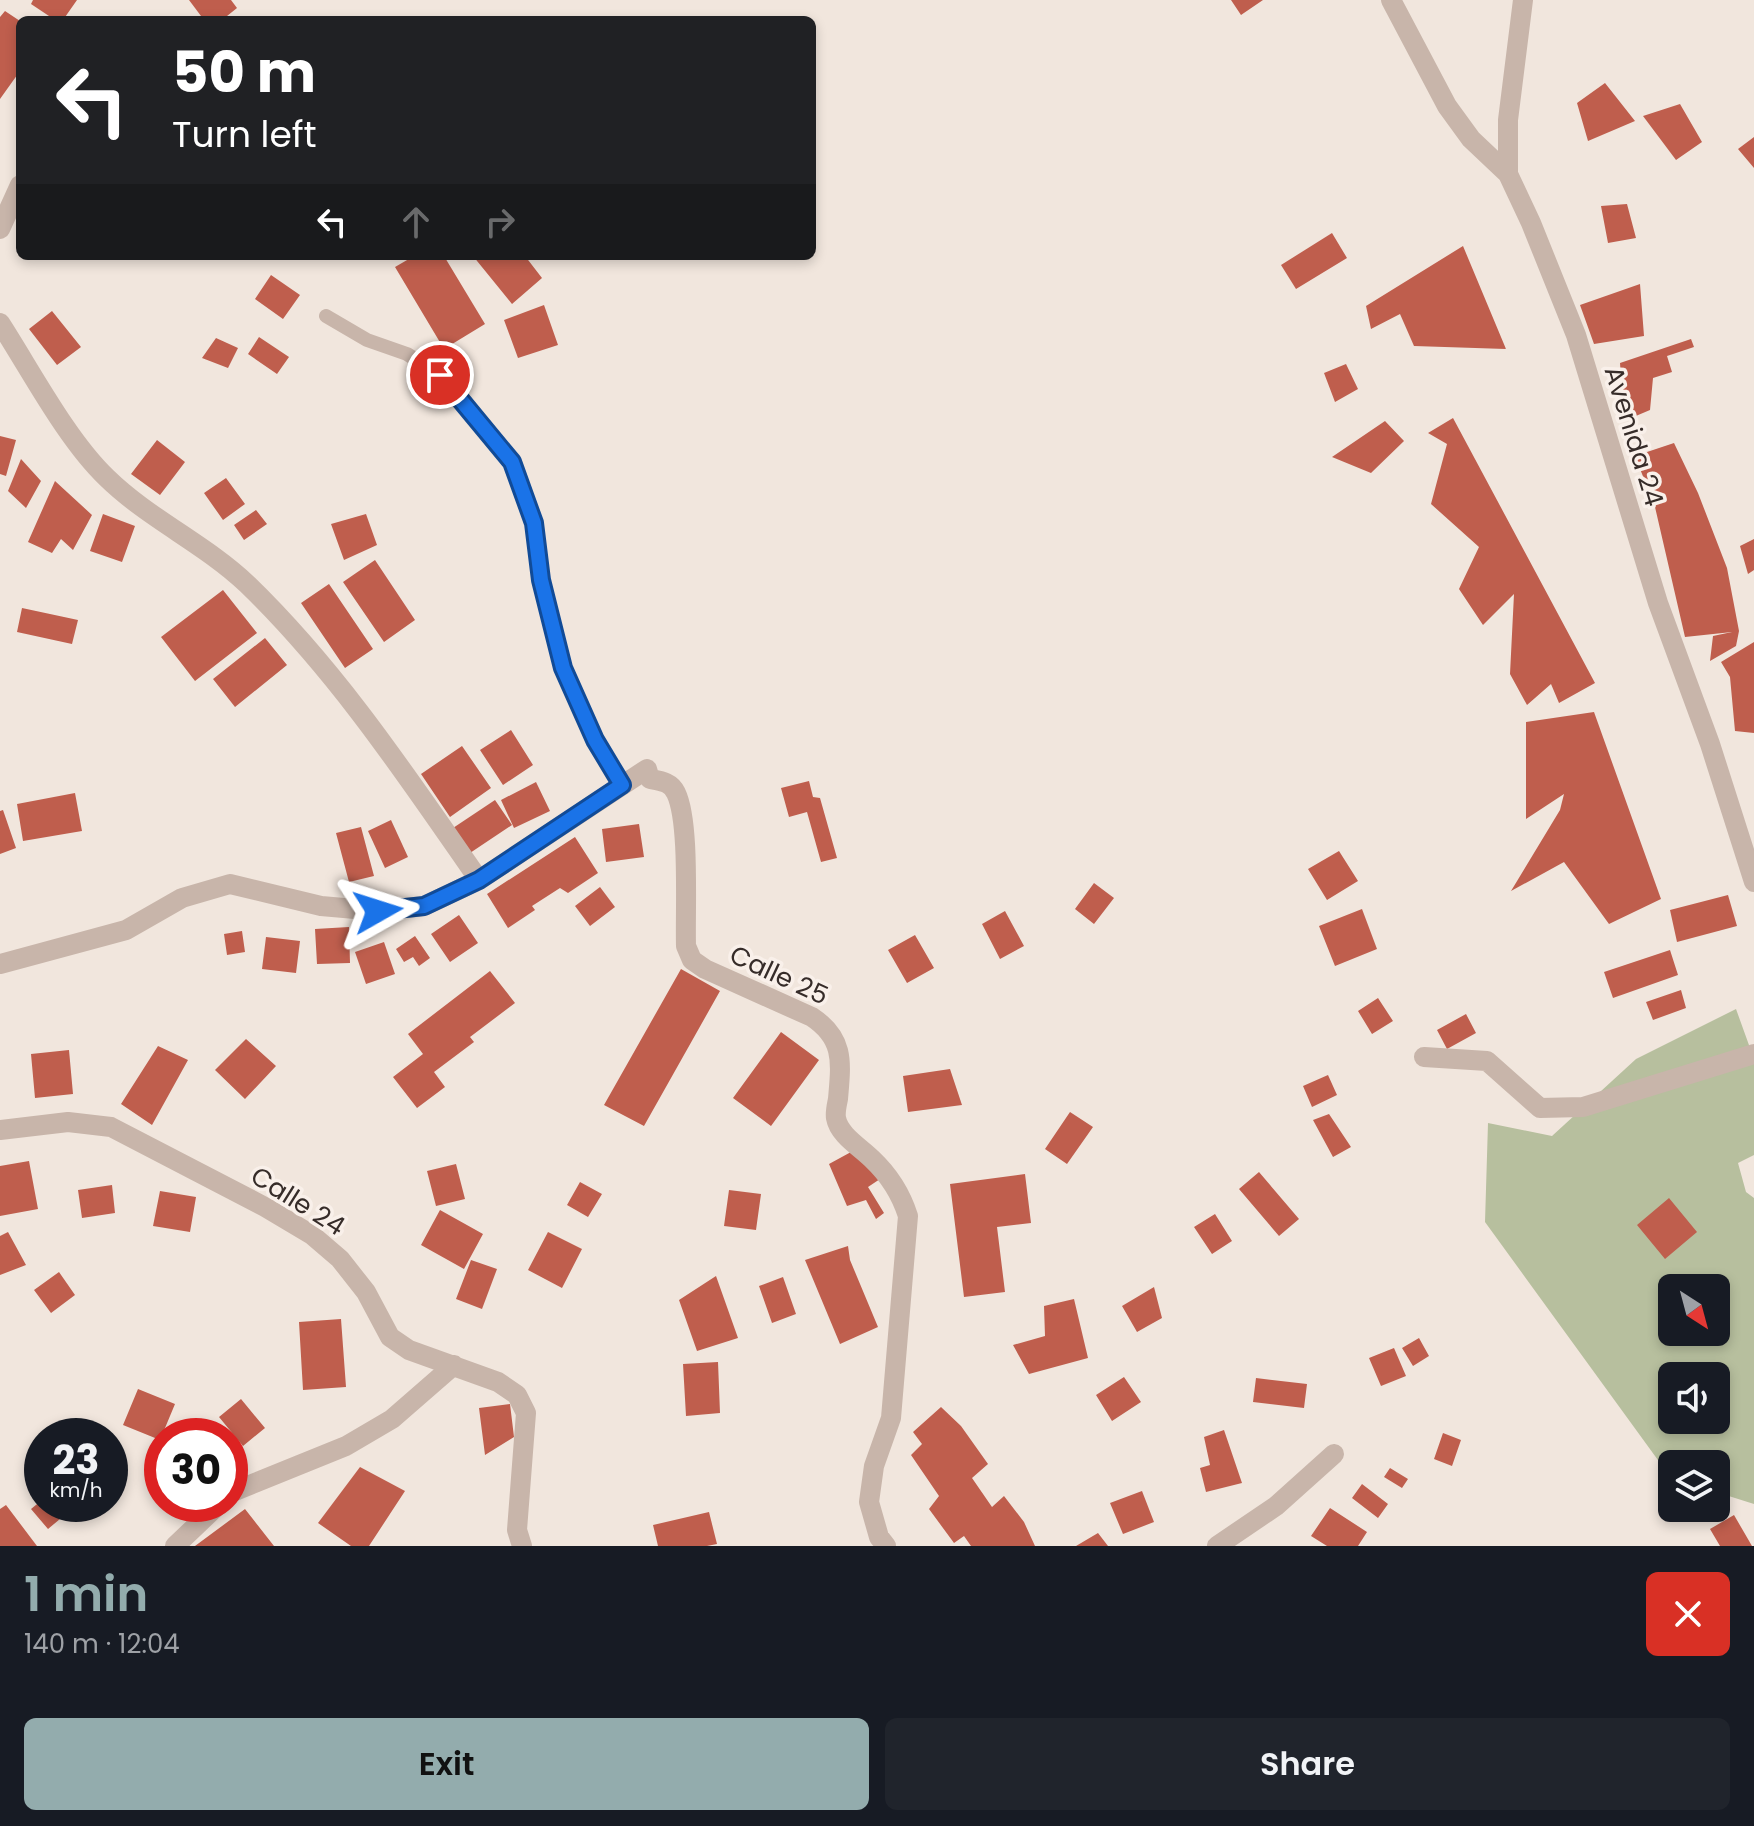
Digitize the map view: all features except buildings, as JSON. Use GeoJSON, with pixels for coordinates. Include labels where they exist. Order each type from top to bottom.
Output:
{"type":"FeatureCollection","features":[{"type":"Feature","properties":{"kind":"street","name":"Avenida 24"},"geometry":{"type":"LineString","coordinates":[[1391,0],[1455,117],[1471,139],[1508,174],[1531,223],[1576,335],[1658,603],[1745,822],[1754,882]]}},
{"type":"Feature","properties":{"kind":"street"},"geometry":{"type":"LineString","coordinates":[[1508,174],[1508,120],[1523,0]]}},
{"type":"Feature","properties":{"kind":"street"},"geometry":{"type":"LineString","coordinates":[[0,229],[16,194]]}},
{"type":"Feature","properties":{"kind":"street"},"geometry":{"type":"LineString","coordinates":[[0,323],[84,454],[108,480],[245,582],[288,626],[380,738],[479,880]]}},
{"type":"Feature","properties":{"kind":"street","name":"Calle 25"},"geometry":{"type":"LineString","coordinates":[[622,785],[647,769],[650,779],[666,782],[676,792],[684,824],[686,946],[692,960],[826,1026],[838,1044],[836,1118],[843,1132],[874,1160],[902,1195],[908,1216],[891,1418],[874,1466],[869,1502],[879,1537],[886,1546]]}},
{"type":"Feature","properties":{"kind":"street"},"geometry":{"type":"LineString","coordinates":[[0,964],[126,930],[182,898],[230,884],[321,906],[378,911],[424,906],[479,880],[622,785]]}},
{"type":"Feature","properties":{"kind":"street"},"geometry":{"type":"LineString","coordinates":[[1424,1057],[1487,1061],[1540,1108],[1583,1107],[1754,1054]]}},
{"type":"Feature","properties":{"kind":"street","name":"Calle 24"},"geometry":{"type":"LineString","coordinates":[[0,1130],[68,1122],[111,1127],[265,1207],[312,1235],[340,1259],[366,1292],[390,1337],[409,1350],[498,1382],[517,1395],[526,1413],[517,1530],[522,1546]]}},
{"type":"Feature","properties":{"kind":"street"},"geometry":{"type":"LineString","coordinates":[[248,1486],[346,1446],[392,1419],[454,1365]]}},
{"type":"Feature","properties":{"kind":"street"},"geometry":{"type":"LineString","coordinates":[[1217,1546],[1276,1506],[1334,1454]]}},
{"type":"Feature","properties":{"kind":"street"},"geometry":{"type":"LineString","coordinates":[[175,1546],[200,1522]]}},
{"type":"Feature","properties":{"kind":"lane"},"geometry":{"type":"LineString","coordinates":[[326,316],[367,340],[407,354],[440,375],[512,462],[534,523],[541,580],[563,668],[595,740],[622,785]]}},
{"type":"Feature","properties":{"kind":"green space"},"geometry":{"type":"Polygon","coordinates":[[[1736,1009],[1754,1059],[1754,1155],[1738,1163],[1746,1192],[1754,1198],[1754,1504],[1730,1496],[1730,1450],[1658,1450],[1658,1460],[1485,1222],[1488,1123],[1552,1136],[1636,1059],[1736,1009]]]}},
{"type":"Feature","properties":{"kind":"route"},"geometry":{"type":"LineString","coordinates":[[378,911],[424,906],[479,880],[622,785],[595,740],[563,668],[541,580],[534,523],[512,462],[440,375]]}}]}
